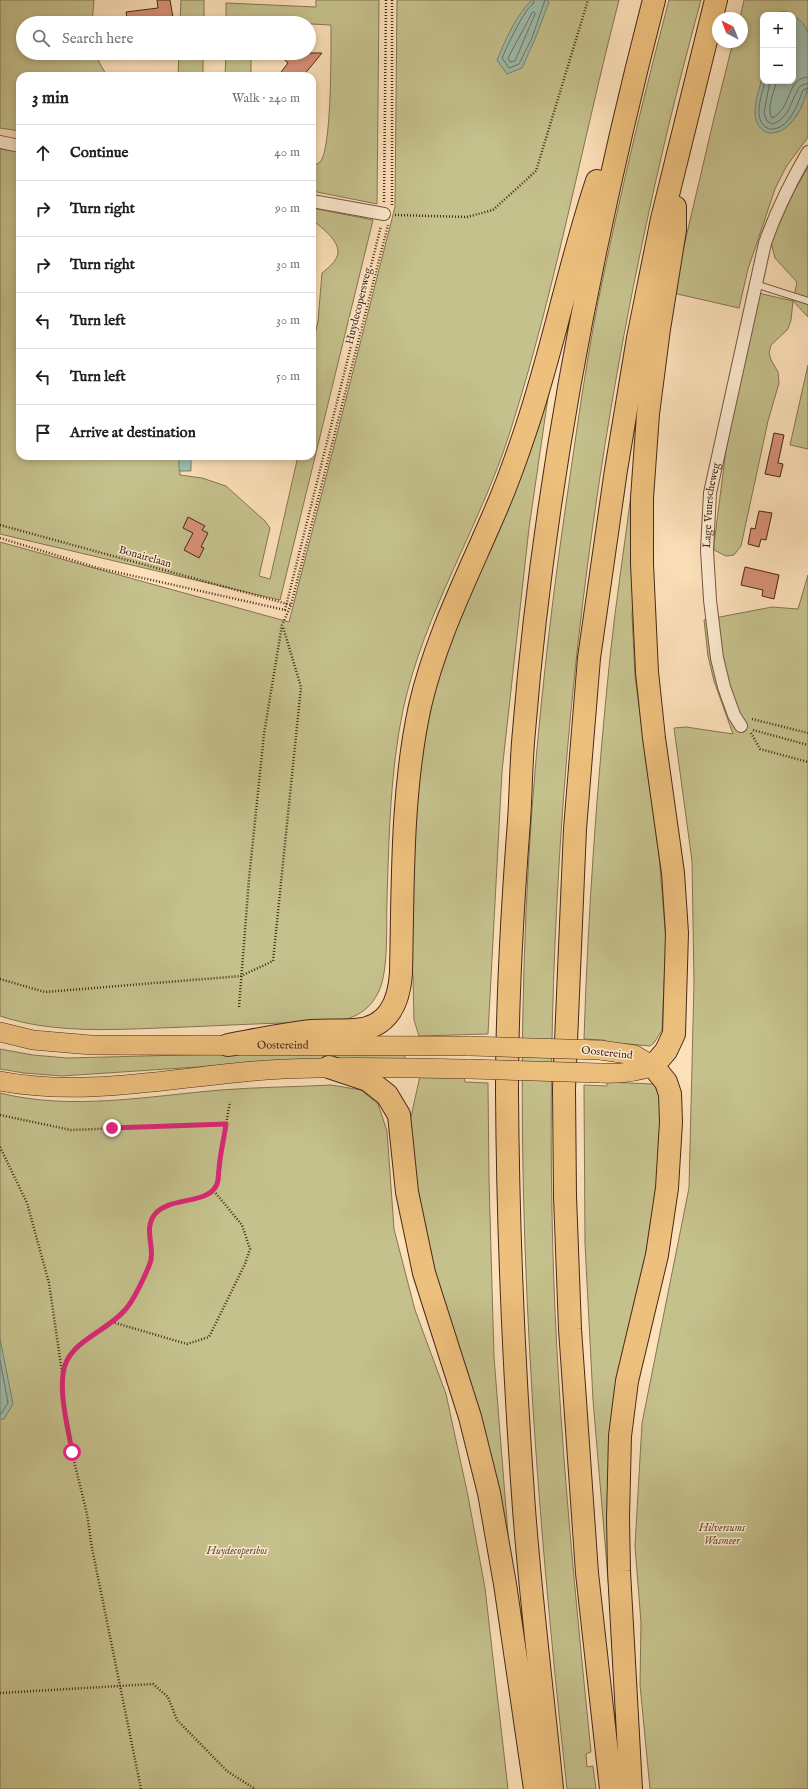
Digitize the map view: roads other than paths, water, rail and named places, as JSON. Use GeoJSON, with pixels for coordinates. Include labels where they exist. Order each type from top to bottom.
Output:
{"type":"FeatureCollection","features":[{"type":"Feature","properties":{"kind":"highway"},"geometry":{"type":"LineString","coordinates":[[552,1789],[524,1513],[509,1230],[507,1088],[513,886],[524,732],[533,642],[548,522],[572,371],[624,118],[654,0]]}},
{"type":"Feature","properties":{"kind":"highway"},"geometry":{"type":"LineString","coordinates":[[611,1789],[587,1573],[570,1336],[565,1196],[564,1089],[575,829],[589,658],[616,470],[637,346],[672,174],[716,0]]}},
{"type":"Feature","properties":{"kind":"highway"},"geometry":{"type":"LineString","coordinates":[[228,1045],[312,1031],[356,1030],[368,1028],[378,1024],[388,1014],[398,996],[401,973],[408,781],[420,705],[447,623],[492,519],[525,432],[567,279],[596,183],[609,149],[624,118]]}},
{"type":"Feature","properties":{"kind":"highway"},"geometry":{"type":"LineString","coordinates":[[632,1789],[619,1571],[618,1518],[620,1436],[627,1381],[657,1255],[667,1188],[671,1117],[670,1094],[666,1082],[653,1066],[666,1051],[674,1034],[677,933],[673,873],[654,738],[647,672],[642,564],[642,498],[649,406],[659,329],[676,221],[672,174]]}},
{"type":"Feature","properties":{"kind":"highway"},"geometry":{"type":"LineString","coordinates":[[329,1067],[368,1080],[387,1095],[399,1115],[407,1192],[422,1265],[470,1418],[491,1500],[535,1789]]}},
{"type":"Feature","properties":{"kind":"main road","name":"Oostereind"},"geometry":{"type":"LineString","coordinates":[[0,1032],[33,1040],[91,1045],[470,1046],[600,1050],[635,1054],[653,1066]]}},
{"type":"Feature","properties":{"kind":"main road","name":"Oostereind"},"geometry":{"type":"LineString","coordinates":[[0,1081],[20,1085],[57,1088],[108,1086],[267,1070],[329,1067],[629,1073],[641,1071],[653,1066]]}},
{"type":"Feature","properties":{"kind":"street"},"geometry":{"type":"LineString","coordinates":[[0,142],[16,145]]}},
{"type":"Feature","properties":{"kind":"street","name":"Lage Vuurscheweg"},"geometry":{"type":"LineString","coordinates":[[741,726],[734,715],[724,687],[717,658],[710,600],[707,550],[710,493],[765,243],[776,212],[790,182],[808,152]]}},
{"type":"Feature","properties":{"kind":"street"},"geometry":{"type":"LineString","coordinates":[[316,202],[387,214]]}},
{"type":"Feature","properties":{"kind":"lane"},"geometry":{"type":"LineString","coordinates":[[755,284],[808,301]]}},
{"type":"Feature","properties":{"kind":"water"},"geometry":{"type":"Polygon","coordinates":[[[532,0],[547,0],[549,2],[522,68],[507,74],[497,60],[516,20],[532,0]]]}},
{"type":"Feature","properties":{"kind":"water"},"geometry":{"type":"Polygon","coordinates":[[[796,18],[804,24],[808,33],[808,85],[800,110],[796,117],[784,129],[768,133],[761,128],[757,122],[755,106],[760,84],[796,84],[796,18]]]}},
{"type":"Feature","properties":{"kind":"water"},"geometry":{"type":"Polygon","coordinates":[[[179,460],[191,460],[191,471],[179,471],[179,460]]]}},
{"type":"Feature","properties":{"kind":"water"},"geometry":{"type":"Polygon","coordinates":[[[0,1339],[13,1404],[4,1419],[0,1419],[0,1339]]]}},
{"type":"Feature","properties":{"kind":"park label","name":"Hilversums Wasmeer"},"geometry":{"type":"Point","coordinates":[722,1534]}},
{"type":"Feature","properties":{"kind":"park label","name":"Huydecopersbos"},"geometry":{"type":"Point","coordinates":[237,1551]}}]}
